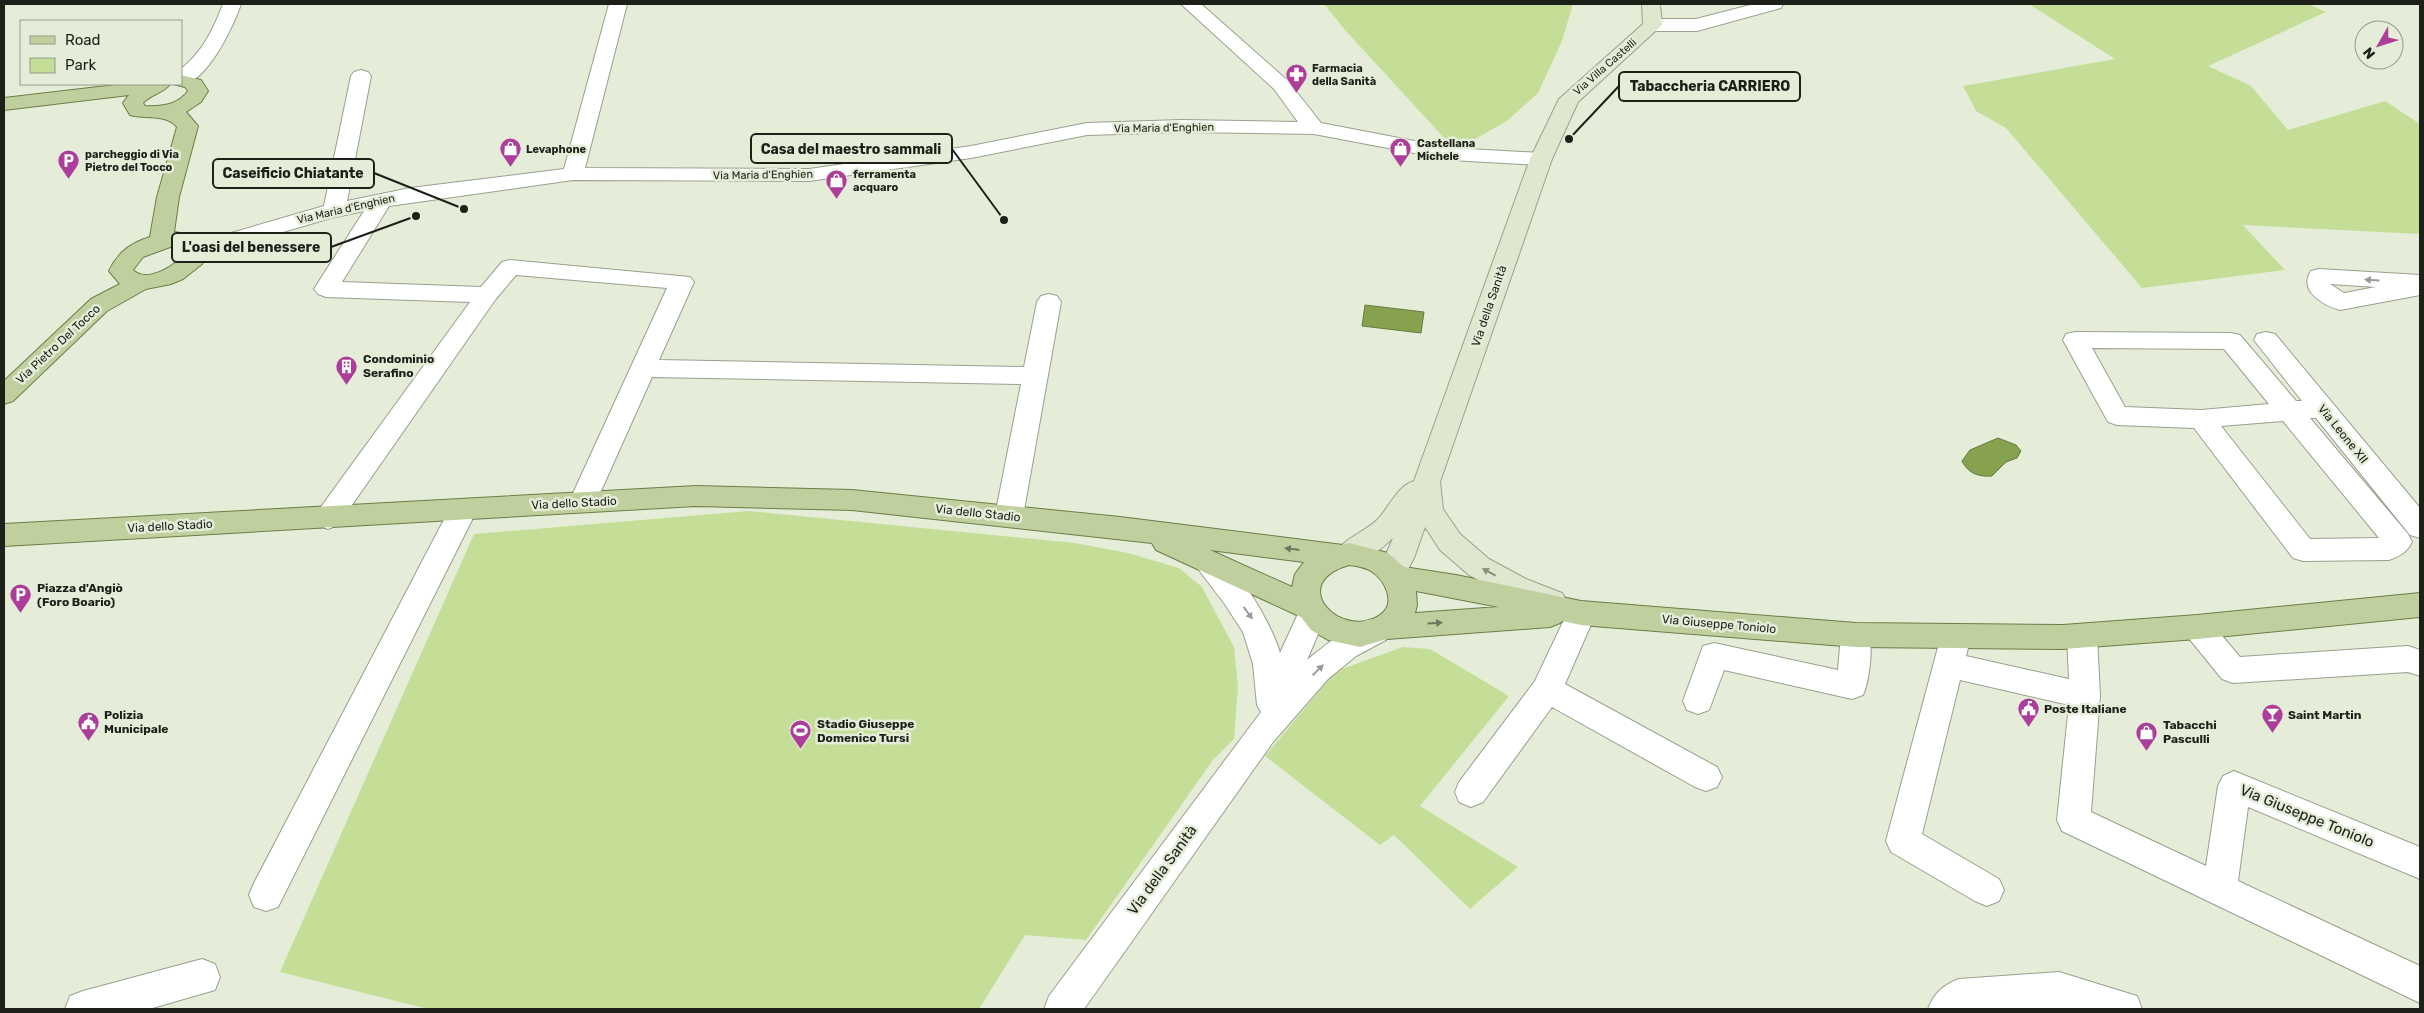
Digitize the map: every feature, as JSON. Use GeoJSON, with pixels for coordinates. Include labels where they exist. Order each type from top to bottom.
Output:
{"type":"FeatureCollection","features":[{"type":"Feature","properties":{"kind":"main road"},"geometry":{"type":"LineString","coordinates":[[1650,4],[1653,26]]}},
{"type":"Feature","properties":{"kind":"main road","name":"Via Villa Castelli"},"geometry":{"type":"LineString","coordinates":[[1541,158],[1569,98],[1653,26]]}},
{"type":"Feature","properties":{"kind":"main road"},"geometry":{"type":"LineString","coordinates":[[91,95],[134,107],[144,113],[163,112],[183,105],[196,96],[197,87],[194,83],[182,80]]}},
{"type":"Feature","properties":{"kind":"main road"},"geometry":{"type":"LineString","coordinates":[[7,104],[91,95],[155,85]]}},
{"type":"Feature","properties":{"kind":"main road"},"geometry":{"type":"LineString","coordinates":[[134,107],[133,103],[141,93],[159,85]]}},
{"type":"Feature","properties":{"kind":"main road"},"geometry":{"type":"LineString","coordinates":[[161,241],[168,197],[188,126],[180,117],[163,112]]}},
{"type":"Feature","properties":{"kind":"main road","name":"Via della Sanità"},"geometry":{"type":"LineString","coordinates":[[1395,574],[1541,158]]}},
{"type":"Feature","properties":{"kind":"main road"},"geometry":{"type":"LineString","coordinates":[[140,282],[130,280],[124,276],[122,271],[124,264],[138,251],[161,241],[183,239],[191,241],[198,250]]}},
{"type":"Feature","properties":{"kind":"main road","name":"Via Pietro Del Tocco"},"geometry":{"type":"LineString","coordinates":[[4,395],[99,304],[140,282],[163,279],[184,269],[196,256],[198,250]]}},
{"type":"Feature","properties":{"kind":"main road","name":"Via della Sanità"},"geometry":{"type":"LineString","coordinates":[[1345,555],[1374,541],[1398,516],[1437,454]]}},
{"type":"Feature","properties":{"kind":"main road"},"geometry":{"type":"LineString","coordinates":[[1427,482],[1429,511],[1450,542],[1479,567],[1516,587],[1582,613]]}},
{"type":"Feature","properties":{"kind":"main road","name":"Via dello Stadio"},"geometry":{"type":"LineString","coordinates":[[4,535],[696,496],[852,500],[1144,531],[1345,555]]}},
{"type":"Feature","properties":{"kind":"main road","name":"Via dello Stadio"},"geometry":{"type":"LineString","coordinates":[[1144,531],[1311,611]]}},
{"type":"Feature","properties":{"kind":"main road"},"geometry":{"type":"LineString","coordinates":[[1345,555],[1365,556],[1380,562],[1395,574],[1404,590],[1404,604],[1398,616],[1381,629],[1361,634],[1332,628],[1311,611],[1306,599],[1305,587],[1308,576],[1316,566],[1327,559],[1345,555]]}},
{"type":"Feature","properties":{"kind":"main road","name":"Via Giuseppe Toniolo"},"geometry":{"type":"LineString","coordinates":[[1395,574],[1582,613],[1856,635],[1952,650],[2420,605]]}},
{"type":"Feature","properties":{"kind":"main road","name":"Via Giuseppe Toniolo"},"geometry":{"type":"LineString","coordinates":[[1381,629],[1582,613]]}},
{"type":"Feature","properties":{"kind":"street"},"geometry":{"type":"LineString","coordinates":[[182,79],[202,62],[213,48],[222,34],[232,4]]}},
{"type":"Feature","properties":{"kind":"street"},"geometry":{"type":"LineString","coordinates":[[573,174],[618,4]]}},
{"type":"Feature","properties":{"kind":"street"},"geometry":{"type":"LineString","coordinates":[[1190,4],[1282,85],[1314,128]]}},
{"type":"Feature","properties":{"kind":"street"},"geometry":{"type":"LineString","coordinates":[[1653,26],[1697,25],[1774,4]]}},
{"type":"Feature","properties":{"kind":"street"},"geometry":{"type":"LineString","coordinates":[[334,210],[361,76]]}},
{"type":"Feature","properties":{"kind":"street","name":"Via Maria d'Enghien"},"geometry":{"type":"LineString","coordinates":[[198,250],[334,210],[410,195],[509,184],[573,174],[809,175],[971,152],[1087,129],[1182,126],[1314,128],[1451,154],[1541,158]]}},
{"type":"Feature","properties":{"kind":"street"},"geometry":{"type":"LineString","coordinates":[[381,201],[326,289],[487,295]]}},
{"type":"Feature","properties":{"kind":"street"},"geometry":{"type":"LineString","coordinates":[[328,518],[487,295],[510,267],[682,282],[583,502]]}},
{"type":"Feature","properties":{"kind":"street"},"geometry":{"type":"LineString","coordinates":[[2420,283],[2319,276],[2318,287],[2340,302],[2420,287]]}},
{"type":"Feature","properties":{"kind":"street"},"geometry":{"type":"LineString","coordinates":[[1009,516],[1049,302]]}},
{"type":"Feature","properties":{"kind":"street"},"geometry":{"type":"LineString","coordinates":[[2201,419],[2303,550],[2389,549],[2398,542],[2289,411],[2231,341],[2075,340],[2117,416],[2201,419],[2289,411],[2322,408]]}},
{"type":"Feature","properties":{"kind":"street","name":"Via Leone XII"},"geometry":{"type":"LineString","coordinates":[[2266,340],[2420,527]]}},
{"type":"Feature","properties":{"kind":"street"},"geometry":{"type":"LineString","coordinates":[[644,368],[1036,376]]}},
{"type":"Feature","properties":{"kind":"street"},"geometry":{"type":"LineString","coordinates":[[266,896],[463,510]]}},
{"type":"Feature","properties":{"kind":"street","name":"Via dello Stadio"},"geometry":{"type":"LineString","coordinates":[[1206,561],[1226,583],[1253,619],[1267,659],[1268,719]]}},
{"type":"Feature","properties":{"kind":"street","name":"Via della Sanità"},"geometry":{"type":"LineString","coordinates":[[1268,719],[1311,611]]}},
{"type":"Feature","properties":{"kind":"street"},"geometry":{"type":"LineString","coordinates":[[1470,792],[1547,689],[1582,613]]}},
{"type":"Feature","properties":{"kind":"street"},"geometry":{"type":"LineString","coordinates":[[2197,627],[2233,670],[2408,659],[2420,663]]}},
{"type":"Feature","properties":{"kind":"street","name":"Via della Sanità"},"geometry":{"type":"LineString","coordinates":[[1062,1009],[1268,719],[1317,670],[1345,647],[1381,629]]}},
{"type":"Feature","properties":{"kind":"street"},"geometry":{"type":"LineString","coordinates":[[1698,701],[1714,655],[1852,686],[1856,635]]}},
{"type":"Feature","properties":{"kind":"street"},"geometry":{"type":"LineString","coordinates":[[2082,636],[2085,696],[2074,820],[2420,985]]}},
{"type":"Feature","properties":{"kind":"street"},"geometry":{"type":"LineString","coordinates":[[1952,650],[1903,841],[1987,890]]}},
{"type":"Feature","properties":{"kind":"street","name":"Via Giuseppe Toniolo"},"geometry":{"type":"LineString","coordinates":[[1952,650],[2085,696]]}},
{"type":"Feature","properties":{"kind":"street"},"geometry":{"type":"LineString","coordinates":[[1547,689],[1706,777]]}},
{"type":"Feature","properties":{"kind":"street","name":"Via Giuseppe Toniolo"},"geometry":{"type":"LineString","coordinates":[[2220,889],[2234,786],[2420,863]]}},
{"type":"Feature","properties":{"kind":"street"},"geometry":{"type":"LineString","coordinates":[[84,1009],[202,976]]}},
{"type":"Feature","properties":{"kind":"street"},"geometry":{"type":"LineString","coordinates":[[1946,1009],[1959,997],[2059,990],[2124,1009]]}},
{"type":"Feature","properties":{"kind":"green space"},"geometry":{"type":"Polygon","coordinates":[[[1324,4],[1573,4],[1562,41],[1538,93],[1507,121],[1475,139],[1446,140],[1345,30],[1324,4]]]}},
{"type":"Feature","properties":{"kind":"green space"},"geometry":{"type":"Polygon","coordinates":[[[2029,4],[2308,4],[2326,12],[2208,66],[2251,86],[2288,130],[2385,101],[2420,124],[2420,234],[2243,225],[2285,270],[2142,288],[2006,128],[1976,111],[1963,86],[2115,59],[2029,4]]]}},
{"type":"Feature","properties":{"kind":"green space","name":"Stadio Giuseppe Domenico Tursi"},"geometry":{"type":"Polygon","coordinates":[[[749,511],[1075,543],[1128,553],[1179,568],[1202,587],[1234,647],[1238,687],[1234,739],[1213,760],[1086,940],[1025,935],[979,1009],[428,1009],[280,972],[474,534],[749,511]]]}},
{"type":"Feature","properties":{"kind":"green space"},"geometry":{"type":"Polygon","coordinates":[[[1403,647],[1430,649],[1509,696],[1420,806],[1518,867],[1470,909],[1394,835],[1380,845],[1265,756],[1336,671],[1403,647]]]}},
{"type":"Feature","properties":{"kind":"shaded area"},"geometry":{"type":"Polygon","coordinates":[[[1365,305],[1424,312],[1421,333],[1362,326],[1365,305]]]}},
{"type":"Feature","properties":{"kind":"shaded area"},"geometry":{"type":"Polygon","coordinates":[[[1998,438],[2016,445],[2021,451],[2017,458],[2006,462],[1992,476],[1983,476],[1971,472],[1962,461],[1970,450],[1998,438]]]}},
{"type":"Feature","properties":{"kind":"place","name":"Farmacia della Sanità"},"geometry":{"type":"Point","coordinates":[1296,93]}},
{"type":"Feature","properties":{"kind":"place","name":"Tabaccheria CARRIERO"},"geometry":{"type":"Point","coordinates":[1569,139]}},
{"type":"Feature","properties":{"kind":"place","name":"Levaphone"},"geometry":{"type":"Point","coordinates":[510,168]}},
{"type":"Feature","properties":{"kind":"place","name":"Castellana Michele"},"geometry":{"type":"Point","coordinates":[1401,168]}},
{"type":"Feature","properties":{"kind":"place","name":"parcheggio di Via Pietro del Tocco"},"geometry":{"type":"Point","coordinates":[69,179]}},
{"type":"Feature","properties":{"kind":"place","name":"ferramenta acquaro"},"geometry":{"type":"Point","coordinates":[837,199]}},
{"type":"Feature","properties":{"kind":"place","name":"Caseificio Chiatante"},"geometry":{"type":"Point","coordinates":[464,209]}},
{"type":"Feature","properties":{"kind":"place","name":"L'oasi del benessere"},"geometry":{"type":"Point","coordinates":[416,216]}},
{"type":"Feature","properties":{"kind":"place","name":"Casa del maestro sammali"},"geometry":{"type":"Point","coordinates":[1004,220]}},
{"type":"Feature","properties":{"kind":"place","name":"Condominio Serafino"},"geometry":{"type":"Point","coordinates":[347,385]}},
{"type":"Feature","properties":{"kind":"place","name":"Piazza d'Angiò (Foro Boario)"},"geometry":{"type":"Point","coordinates":[21,614]}},
{"type":"Feature","properties":{"kind":"place","name":"Poste Italiane"},"geometry":{"type":"Point","coordinates":[2028,728]}},
{"type":"Feature","properties":{"kind":"place","name":"Saint Martin"},"geometry":{"type":"Point","coordinates":[2272,734]}},
{"type":"Feature","properties":{"kind":"place","name":"Polizia Municipale"},"geometry":{"type":"Point","coordinates":[88,741]}},
{"type":"Feature","properties":{"kind":"place","name":"Stadio Giuseppe Domenico Tursi"},"geometry":{"type":"Point","coordinates":[801,750]}},
{"type":"Feature","properties":{"kind":"place","name":"Tabacchi Pasculli"},"geometry":{"type":"Point","coordinates":[2147,751]}}]}
